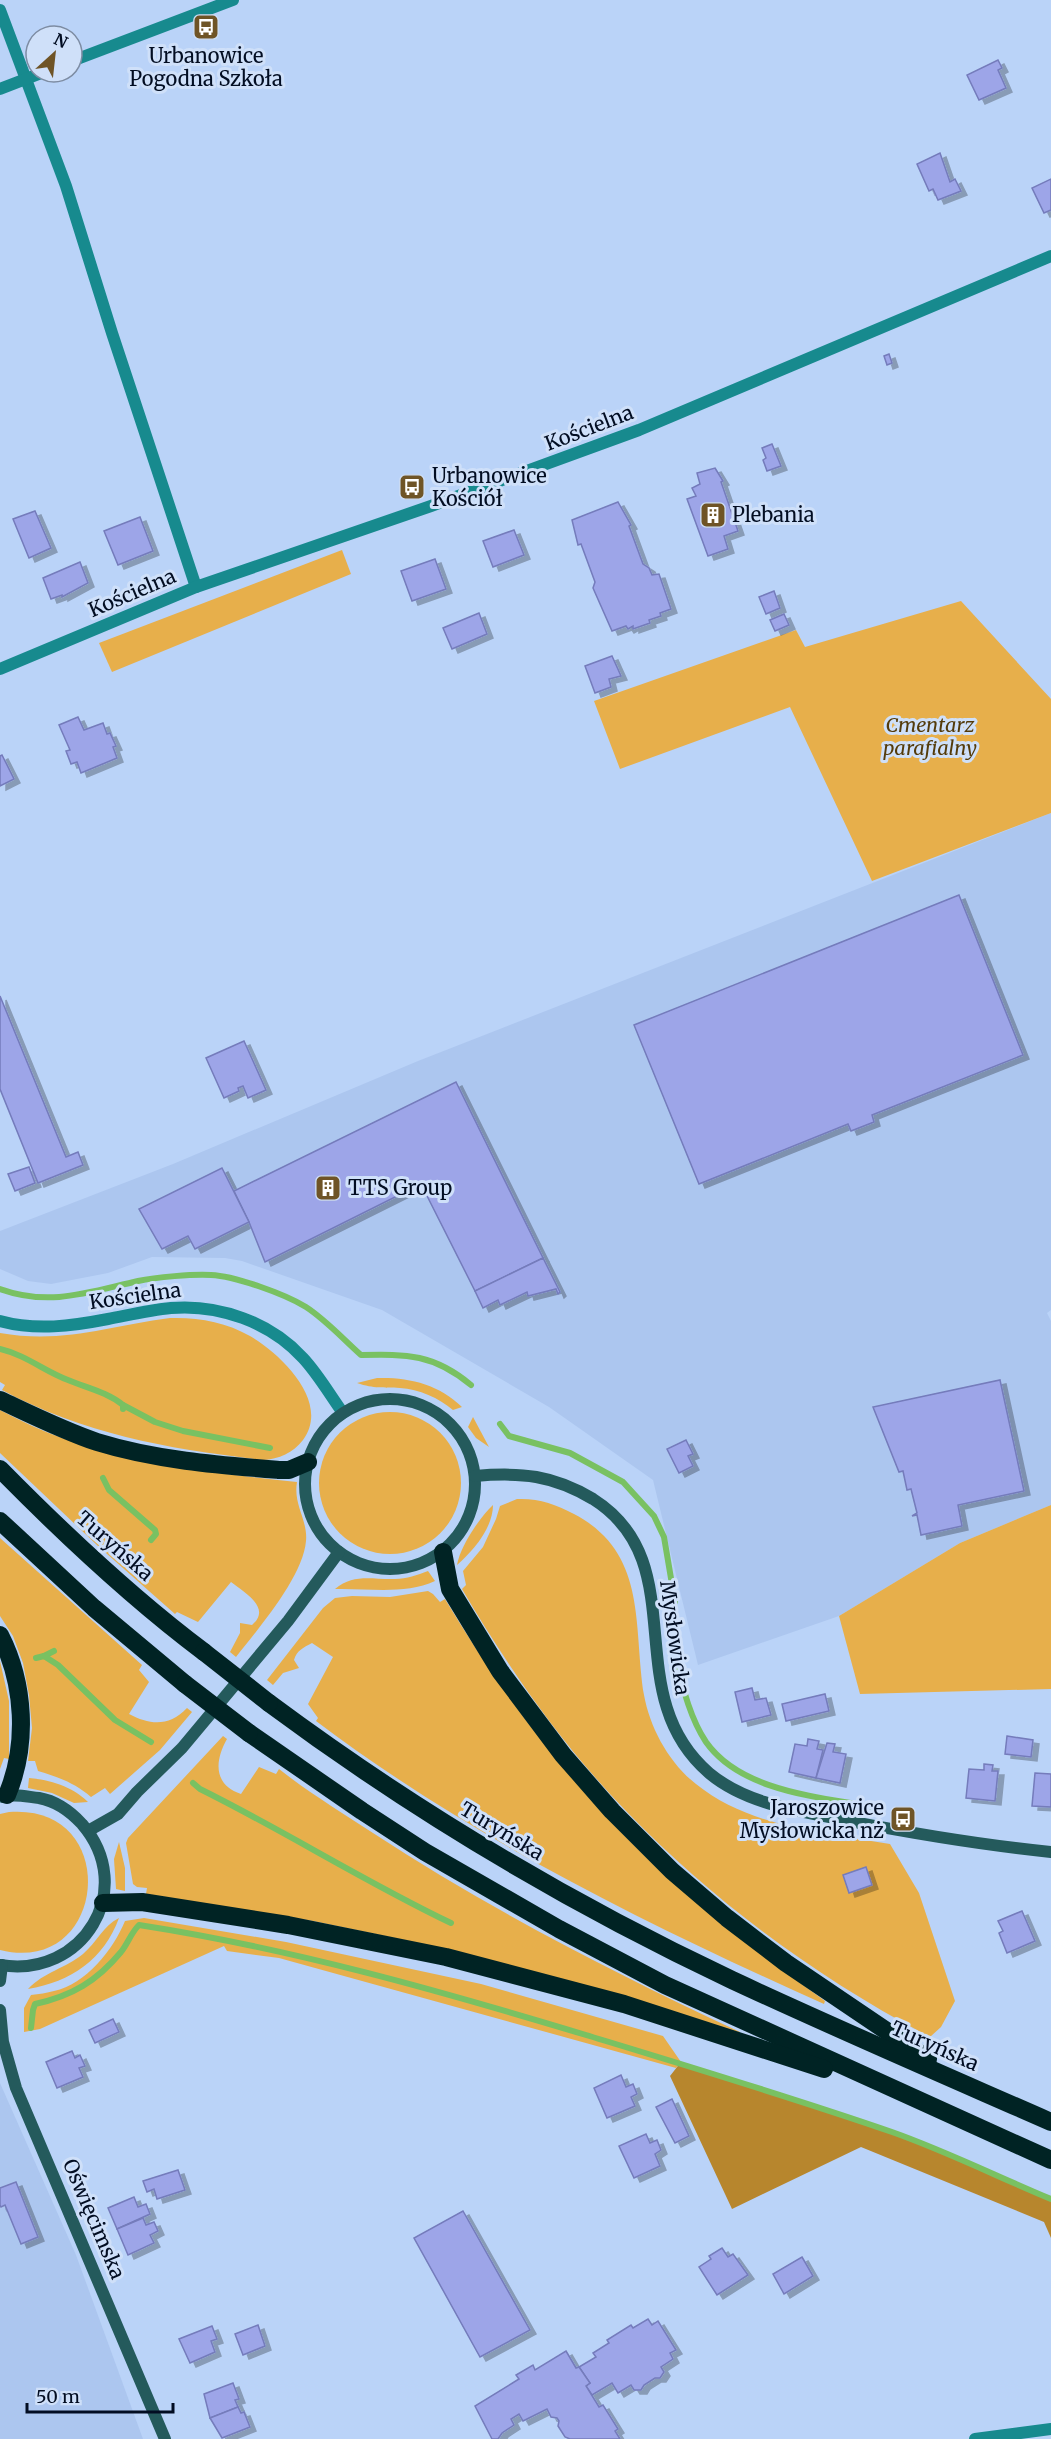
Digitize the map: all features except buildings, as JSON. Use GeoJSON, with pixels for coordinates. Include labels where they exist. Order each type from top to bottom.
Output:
{"type":"FeatureCollection","features":[{"type":"Feature","properties":{"kind":"highway"},"geometry":{"type":"LineString","coordinates":[[0,1400],[97,1442],[154,1455],[210,1464],[279,1470],[289,1470],[308,1462]]}},
{"type":"Feature","properties":{"kind":"highway","name":"Turyńska"},"geometry":{"type":"LineString","coordinates":[[0,1469],[95,1560],[204,1652],[328,1746],[443,1822],[552,1886],[731,1979],[1051,2122]]}},
{"type":"Feature","properties":{"kind":"highway"},"geometry":{"type":"LineString","coordinates":[[0,1521],[94,1608],[185,1684],[362,1812],[425,1852],[558,1929],[665,1985],[1051,2160]]}},
{"type":"Feature","properties":{"kind":"highway"},"geometry":{"type":"LineString","coordinates":[[443,1552],[450,1589],[500,1671],[557,1747],[612,1811],[672,1871],[727,1918],[786,1963],[967,2085]]}},
{"type":"Feature","properties":{"kind":"highway"},"geometry":{"type":"LineString","coordinates":[[0,1635],[14,1671],[20,1715],[18,1765],[3,1796]]}},
{"type":"Feature","properties":{"kind":"highway"},"geometry":{"type":"LineString","coordinates":[[103,1903],[142,1902],[288,1925],[446,1957],[624,2004],[908,2096]]}},
{"type":"Feature","properties":{"kind":"street"},"geometry":{"type":"LineString","coordinates":[[84,56],[233,0]]}},
{"type":"Feature","properties":{"kind":"street"},"geometry":{"type":"LineString","coordinates":[[0,10],[24,74]]}},
{"type":"Feature","properties":{"kind":"street"},"geometry":{"type":"LineString","coordinates":[[0,89],[24,80]]}},
{"type":"Feature","properties":{"kind":"street"},"geometry":{"type":"LineString","coordinates":[[28,84],[66,186],[196,587]]}},
{"type":"Feature","properties":{"kind":"street","name":"Kościelna"},"geometry":{"type":"LineString","coordinates":[[0,669],[196,587],[431,506],[639,430],[1051,256]]}},
{"type":"Feature","properties":{"kind":"street","name":"Kościelna"},"geometry":{"type":"LineString","coordinates":[[0,1321],[27,1326],[63,1326],[178,1307],[209,1309],[231,1314],[268,1330],[299,1353],[342,1413]]}},
{"type":"Feature","properties":{"kind":"street"},"geometry":{"type":"LineString","coordinates":[[384,1399],[406,1400],[427,1407],[445,1419],[460,1435],[471,1455],[476,1476],[475,1497],[469,1518],[458,1537],[443,1552],[423,1563],[402,1569],[380,1569],[358,1563],[339,1552],[324,1539],[313,1522],[307,1502],[305,1482],[308,1462],[321,1435],[342,1413],[362,1404],[384,1399]]}},
{"type":"Feature","properties":{"kind":"street","name":"Mysłowicka"},"geometry":{"type":"LineString","coordinates":[[476,1476],[506,1473],[543,1476],[573,1487],[604,1506],[625,1528],[638,1550],[648,1575],[658,1674],[667,1713],[673,1729],[685,1746],[716,1778],[741,1793],[790,1809],[905,1833],[960,1842],[1051,1852]]}},
{"type":"Feature","properties":{"kind":"street"},"geometry":{"type":"LineString","coordinates":[[88,1831],[118,1814],[182,1748],[288,1621],[339,1552]]}},
{"type":"Feature","properties":{"kind":"street"},"geometry":{"type":"LineString","coordinates":[[0,1981],[1,1965],[28,1966],[44,1963],[61,1954],[88,1934],[103,1903],[105,1870],[94,1840],[65,1809],[50,1800],[3,1796]]}},
{"type":"Feature","properties":{"kind":"street","name":"Oświęcimska"},"geometry":{"type":"LineString","coordinates":[[0,2010],[3,2042],[16,2088],[165,2439]]}},
{"type":"Feature","properties":{"kind":"street"},"geometry":{"type":"LineString","coordinates":[[975,2439],[1051,2429]]}},
{"type":"Feature","properties":{"kind":"shaded area"},"geometry":{"type":"Polygon","coordinates":[[[1051,813],[1051,1310],[1047,1313],[1051,1321],[1051,1505],[960,1543],[839,1616],[698,1665],[653,1480],[549,1407],[382,1310],[242,1261],[225,1258],[152,1257],[108,1273],[51,1284],[28,1281],[0,1269],[0,1231],[173,1164],[418,1061],[1051,813]]]}},
{"type":"Feature","properties":{"kind":"shaded area"},"geometry":{"type":"Polygon","coordinates":[[[681,2062],[889,2129],[1051,2198],[1051,2238],[1044,2222],[861,2147],[732,2209],[670,2076],[681,2062]]]}},
{"type":"Feature","properties":{"kind":"shaded area"},"geometry":{"type":"Polygon","coordinates":[[[0,2083],[76,2255],[143,2439],[0,2439],[0,2083]]]}},
{"type":"Feature","properties":{"kind":"green space"},"geometry":{"type":"Polygon","coordinates":[[[342,550],[351,574],[112,672],[99,643],[342,550]]]}},
{"type":"Feature","properties":{"kind":"green space","name":"Cmentarz parafialny"},"geometry":{"type":"Polygon","coordinates":[[[961,601],[1051,699],[1051,813],[872,881],[790,707],[620,769],[594,701],[796,630],[805,647],[961,601]]]}},
{"type":"Feature","properties":{"kind":"green space"},"geometry":{"type":"Polygon","coordinates":[[[170,1318],[191,1318],[231,1327],[250,1336],[275,1354],[299,1380],[307,1395],[311,1410],[310,1425],[299,1445],[285,1454],[263,1460],[162,1445],[129,1438],[65,1418],[2,1390],[5,1385],[0,1382],[0,1333],[23,1336],[65,1335],[170,1318]]]}},
{"type":"Feature","properties":{"kind":"green space"},"geometry":{"type":"Polygon","coordinates":[[[377,1378],[400,1379],[433,1387],[462,1407],[453,1410],[435,1398],[414,1390],[374,1387],[357,1383],[377,1378]]]}},
{"type":"Feature","properties":{"kind":"green space"},"geometry":{"type":"Polygon","coordinates":[[[0,1410],[36,1428],[72,1442],[145,1461],[182,1468],[297,1482],[297,1498],[306,1533],[303,1555],[278,1602],[236,1657],[230,1652],[240,1633],[240,1623],[252,1625],[259,1613],[254,1601],[231,1582],[198,1622],[177,1612],[175,1614],[98,1546],[0,1453],[0,1410]]]}},
{"type":"Feature","properties":{"kind":"green space"},"geometry":{"type":"Polygon","coordinates":[[[390,1412],[417,1418],[440,1433],[455,1456],[461,1483],[455,1510],[440,1533],[417,1548],[390,1554],[363,1548],[340,1533],[325,1510],[319,1483],[325,1456],[340,1433],[363,1418],[390,1412]]]}},
{"type":"Feature","properties":{"kind":"green space"},"geometry":{"type":"Polygon","coordinates":[[[473,1417],[489,1447],[476,1438],[468,1427],[473,1417]]]}},
{"type":"Feature","properties":{"kind":"green space"},"geometry":{"type":"Polygon","coordinates":[[[517,1499],[546,1502],[574,1514],[598,1530],[615,1549],[626,1570],[633,1593],[644,1695],[651,1720],[669,1755],[686,1775],[717,1798],[764,1819],[814,1832],[890,1844],[919,1893],[955,2001],[941,2027],[930,2037],[888,2014],[808,1964],[732,1908],[627,1812],[559,1733],[498,1648],[462,1589],[466,1585],[463,1571],[483,1547],[500,1506],[517,1499]]]}},
{"type":"Feature","properties":{"kind":"green space"},"geometry":{"type":"Polygon","coordinates":[[[493,1505],[486,1530],[457,1565],[471,1533],[493,1505]]]}},
{"type":"Feature","properties":{"kind":"green space"},"geometry":{"type":"Polygon","coordinates":[[[1051,1505],[1051,1689],[860,1694],[839,1616],[960,1543],[1051,1505]]]}},
{"type":"Feature","properties":{"kind":"green space"},"geometry":{"type":"Polygon","coordinates":[[[0,1538],[142,1665],[139,1670],[149,1682],[129,1714],[144,1720],[159,1722],[173,1718],[187,1708],[192,1712],[160,1750],[110,1794],[105,1788],[91,1797],[66,1781],[38,1771],[35,1761],[28,1761],[32,1728],[23,1663],[13,1636],[0,1616],[0,1538]]]}},
{"type":"Feature","properties":{"kind":"green space"},"geometry":{"type":"Polygon","coordinates":[[[428,1571],[435,1581],[411,1588],[335,1589],[357,1579],[399,1579],[428,1571]]]}},
{"type":"Feature","properties":{"kind":"green space"},"geometry":{"type":"Polygon","coordinates":[[[428,1591],[440,1602],[445,1599],[511,1700],[586,1795],[663,1874],[731,1931],[825,2001],[824,2004],[692,1943],[562,1877],[498,1841],[375,1764],[316,1721],[318,1718],[308,1704],[333,1657],[312,1643],[295,1657],[294,1660],[299,1668],[283,1673],[273,1685],[267,1680],[323,1608],[335,1598],[390,1597],[428,1591]]]}},
{"type":"Feature","properties":{"kind":"green space"},"geometry":{"type":"Polygon","coordinates":[[[0,1661],[9,1701],[9,1759],[4,1758],[0,1769],[0,1661]]]}},
{"type":"Feature","properties":{"kind":"green space"},"geometry":{"type":"Polygon","coordinates":[[[223,1736],[227,1739],[220,1756],[219,1772],[221,1779],[232,1790],[241,1794],[259,1767],[276,1774],[279,1769],[325,1802],[417,1861],[507,1914],[646,1987],[740,2032],[442,1948],[313,1921],[146,1894],[147,1888],[133,1884],[126,1843],[128,1838],[223,1736]]]}},
{"type":"Feature","properties":{"kind":"green space"},"geometry":{"type":"Polygon","coordinates":[[[29,1778],[60,1785],[82,1796],[88,1802],[74,1803],[52,1793],[28,1788],[29,1778]]]}},
{"type":"Feature","properties":{"kind":"green space"},"geometry":{"type":"Polygon","coordinates":[[[9,1812],[46,1816],[71,1834],[85,1859],[88,1888],[80,1916],[63,1939],[36,1951],[0,1950],[0,1814],[9,1812]]]}},
{"type":"Feature","properties":{"kind":"green space"},"geometry":{"type":"Polygon","coordinates":[[[119,1842],[125,1868],[125,1891],[116,1889],[114,1859],[119,1842]]]}},
{"type":"Feature","properties":{"kind":"green space"},"geometry":{"type":"Polygon","coordinates":[[[119,1918],[113,1933],[95,1957],[84,1966],[58,1981],[28,1989],[41,1978],[83,1954],[113,1921],[119,1918]]]}},
{"type":"Feature","properties":{"kind":"green space"},"geometry":{"type":"Polygon","coordinates":[[[144,1918],[286,1942],[481,1984],[663,2036],[681,2062],[676,2068],[279,1958],[227,1951],[224,1946],[40,2029],[24,2032],[24,2008],[31,1995],[54,1991],[77,1981],[106,1954],[125,1921],[144,1918]]]}},
{"type":"Feature","properties":{"kind":"waterway"},"geometry":{"type":"LineString","coordinates":[[0,1289],[36,1297],[53,1297],[86,1293],[154,1278],[221,1276],[260,1286],[306,1307],[361,1355],[419,1358],[445,1367],[471,1385]]}},
{"type":"Feature","properties":{"kind":"waterway"},"geometry":{"type":"LineString","coordinates":[[0,1349],[110,1397],[123,1405],[123,1409]]}},
{"type":"Feature","properties":{"kind":"waterway"},"geometry":{"type":"LineString","coordinates":[[123,1405],[155,1422],[183,1431],[270,1448]]}},
{"type":"Feature","properties":{"kind":"waterway"},"geometry":{"type":"LineString","coordinates":[[500,1424],[509,1436],[570,1453],[623,1482],[654,1516],[664,1537],[675,1602]]}},
{"type":"Feature","properties":{"kind":"waterway"},"geometry":{"type":"LineString","coordinates":[[103,1478],[109,1490],[155,1530],[156,1534],[151,1540]]}},
{"type":"Feature","properties":{"kind":"waterway"},"geometry":{"type":"LineString","coordinates":[[44,1656],[54,1651]]}},
{"type":"Feature","properties":{"kind":"waterway"},"geometry":{"type":"LineString","coordinates":[[36,1658],[44,1656],[58,1665],[115,1720],[151,1742]]}},
{"type":"Feature","properties":{"kind":"waterway"},"geometry":{"type":"LineString","coordinates":[[676,1660],[696,1723],[706,1742],[721,1759],[740,1772],[785,1790],[879,1808]]}},
{"type":"Feature","properties":{"kind":"waterway"},"geometry":{"type":"LineString","coordinates":[[193,1783],[200,1789],[387,1891],[451,1923]]}},
{"type":"Feature","properties":{"kind":"waterway"},"geometry":{"type":"LineString","coordinates":[[31,2028],[35,2004],[61,1997],[93,1979],[121,1952],[139,1925],[309,1958],[475,2002],[586,2035],[778,2094],[912,2139],[1051,2199]]}},
{"type":"Feature","properties":{"kind":"place","name":"Urbanowice Pogodna Szkoła"},"geometry":{"type":"Point","coordinates":[206,27]}},
{"type":"Feature","properties":{"kind":"place","name":"Urbanowice Kościół"},"geometry":{"type":"Point","coordinates":[412,487]}},
{"type":"Feature","properties":{"kind":"place","name":"Plebania"},"geometry":{"type":"Point","coordinates":[713,515]}},
{"type":"Feature","properties":{"kind":"place","name":"TTS Group"},"geometry":{"type":"Point","coordinates":[328,1188]}},
{"type":"Feature","properties":{"kind":"place","name":"Jaroszowice Mysłowicka nż"},"geometry":{"type":"Point","coordinates":[903,1819]}}]}
